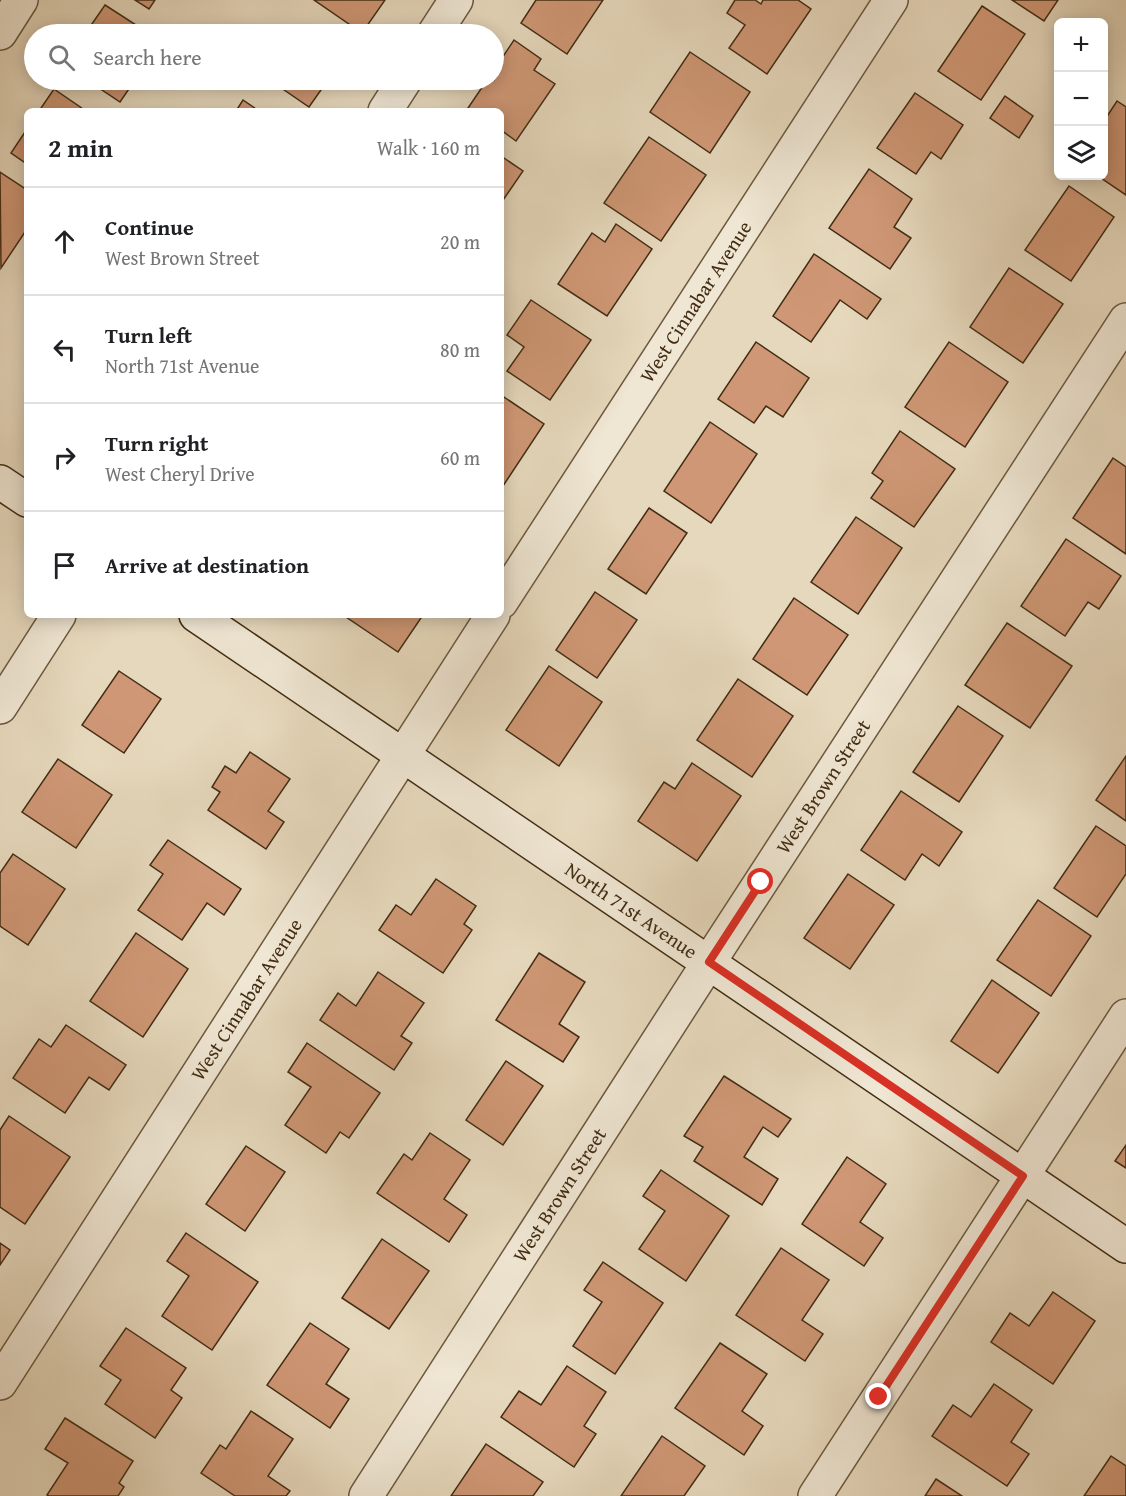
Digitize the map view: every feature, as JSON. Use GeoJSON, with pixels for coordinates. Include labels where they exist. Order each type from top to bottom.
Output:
{"type":"FeatureCollection","features":[{"type":"Feature","properties":{"kind":"street"},"geometry":{"type":"LineString","coordinates":[[0,33],[21,0]]}},
{"type":"Feature","properties":{"kind":"street"},"geometry":{"type":"LineString","coordinates":[[440,24],[456,0]]}},
{"type":"Feature","properties":{"kind":"street","name":"West Cinnabar Avenue"},"geometry":{"type":"LineString","coordinates":[[504,597],[891,0]]}},
{"type":"Feature","properties":{"kind":"street"},"geometry":{"type":"LineString","coordinates":[[387,108],[399,90]]}},
{"type":"Feature","properties":{"kind":"street","name":"West Brown Street"},"geometry":{"type":"LineString","coordinates":[[366,1496],[1126,320]]}},
{"type":"Feature","properties":{"kind":"street"},"geometry":{"type":"LineString","coordinates":[[0,482],[24,498]]}},
{"type":"Feature","properties":{"kind":"street"},"geometry":{"type":"LineString","coordinates":[[0,707],[57,618]]}},
{"type":"Feature","properties":{"kind":"street","name":"North 71st Avenue"},"geometry":{"type":"LineString","coordinates":[[200,618],[1126,1246]]}},
{"type":"Feature","properties":{"kind":"street","name":"West Cinnabar Avenue"},"geometry":{"type":"LineString","coordinates":[[0,1383],[491,618]]}},
{"type":"Feature","properties":{"kind":"street"},"geometry":{"type":"LineString","coordinates":[[815,1496],[1126,1016]]}},
{"type":"Feature","properties":{"kind":"building"},"geometry":{"type":"Polygon","coordinates":[[[135,0],[155,0],[149,9],[135,0]]]}},
{"type":"Feature","properties":{"kind":"building"},"geometry":{"type":"Polygon","coordinates":[[[314,0],[385,0],[368,24],[349,24],[314,0]]]}},
{"type":"Feature","properties":{"kind":"building"},"geometry":{"type":"Polygon","coordinates":[[[536,0],[603,0],[567,54],[521,23],[536,0]]]}},
{"type":"Feature","properties":{"kind":"building"},"geometry":{"type":"Polygon","coordinates":[[[735,0],[755,0],[761,4],[763,0],[798,0],[811,9],[767,74],[729,48],[745,25],[727,13],[735,0]]]}},
{"type":"Feature","properties":{"kind":"building"},"geometry":{"type":"Polygon","coordinates":[[[1012,0],[1058,0],[1044,21],[1012,0]]]}},
{"type":"Feature","properties":{"kind":"building"},"geometry":{"type":"Polygon","coordinates":[[[105,5],[134,24],[92,24],[105,5]]]}},
{"type":"Feature","properties":{"kind":"building"},"geometry":{"type":"Polygon","coordinates":[[[982,6],[1025,34],[981,100],[938,71],[982,6]]]}},
{"type":"Feature","properties":{"kind":"building"},"geometry":{"type":"Polygon","coordinates":[[[514,40],[541,59],[534,70],[555,84],[516,141],[504,132],[504,108],[468,108],[480,90],[504,90],[504,55],[514,40]]]}},
{"type":"Feature","properties":{"kind":"building"},"geometry":{"type":"Polygon","coordinates":[[[690,52],[750,92],[710,153],[650,112],[690,52]]]}},
{"type":"Feature","properties":{"kind":"building"},"geometry":{"type":"Polygon","coordinates":[[[55,90],[82,108],[41,108],[55,90]]]}},
{"type":"Feature","properties":{"kind":"building"},"geometry":{"type":"Polygon","coordinates":[[[102,90],[128,90],[120,102],[102,90]]]}},
{"type":"Feature","properties":{"kind":"building"},"geometry":{"type":"Polygon","coordinates":[[[284,90],[321,90],[309,107],[284,90]]]}},
{"type":"Feature","properties":{"kind":"building"},"geometry":{"type":"Polygon","coordinates":[[[915,93],[963,125],[941,159],[931,152],[916,174],[877,148],[915,93]]]}},
{"type":"Feature","properties":{"kind":"building"},"geometry":{"type":"Polygon","coordinates":[[[1005,96],[1033,116],[1019,138],[990,118],[1005,96]]]}},
{"type":"Feature","properties":{"kind":"building"},"geometry":{"type":"Polygon","coordinates":[[[243,100],[255,108],[238,108],[243,100]]]}},
{"type":"Feature","properties":{"kind":"building"},"geometry":{"type":"Polygon","coordinates":[[[1117,101],[1126,107],[1126,195],[1104,180],[1108,180],[1108,115],[1117,101]]]}},
{"type":"Feature","properties":{"kind":"building"},"geometry":{"type":"Polygon","coordinates":[[[24,134],[24,162],[11,153],[24,134]]]}},
{"type":"Feature","properties":{"kind":"building"},"geometry":{"type":"Polygon","coordinates":[[[649,137],[706,175],[661,241],[604,203],[649,137]]]}},
{"type":"Feature","properties":{"kind":"building"},"geometry":{"type":"Polygon","coordinates":[[[504,158],[523,171],[504,199],[504,158]]]}},
{"type":"Feature","properties":{"kind":"building"},"geometry":{"type":"Polygon","coordinates":[[[869,169],[912,199],[894,227],[911,238],[890,269],[829,228],[869,169]]]}},
{"type":"Feature","properties":{"kind":"building"},"geometry":{"type":"Polygon","coordinates":[[[0,172],[24,188],[24,234],[1,268],[0,172]]]}},
{"type":"Feature","properties":{"kind":"building"},"geometry":{"type":"Polygon","coordinates":[[[1069,186],[1114,217],[1071,281],[1025,250],[1069,186]]]}},
{"type":"Feature","properties":{"kind":"building"},"geometry":{"type":"Polygon","coordinates":[[[616,224],[652,249],[607,316],[558,284],[592,233],[605,242],[616,224]]]}},
{"type":"Feature","properties":{"kind":"building"},"geometry":{"type":"Polygon","coordinates":[[[814,254],[881,299],[867,319],[840,300],[811,342],[773,316],[814,254]]]}},
{"type":"Feature","properties":{"kind":"building"},"geometry":{"type":"Polygon","coordinates":[[[1009,268],[1063,304],[1023,363],[970,327],[1009,268]]]}},
{"type":"Feature","properties":{"kind":"building"},"geometry":{"type":"Polygon","coordinates":[[[531,300],[591,340],[550,400],[507,371],[524,347],[507,335],[531,300]]]}},
{"type":"Feature","properties":{"kind":"building"},"geometry":{"type":"Polygon","coordinates":[[[756,342],[809,378],[783,417],[766,406],[754,423],[718,399],[756,342]]]}},
{"type":"Feature","properties":{"kind":"building"},"geometry":{"type":"Polygon","coordinates":[[[949,342],[1008,382],[965,447],[905,407],[949,342]]]}},
{"type":"Feature","properties":{"kind":"building"},"geometry":{"type":"Polygon","coordinates":[[[504,397],[544,424],[504,484],[504,397]]]}},
{"type":"Feature","properties":{"kind":"building"},"geometry":{"type":"Polygon","coordinates":[[[710,422],[757,454],[711,523],[664,491],[710,422]]]}},
{"type":"Feature","properties":{"kind":"building"},"geometry":{"type":"Polygon","coordinates":[[[900,431],[955,469],[914,527],[871,498],[883,481],[872,473],[900,431]]]}},
{"type":"Feature","properties":{"kind":"building"},"geometry":{"type":"Polygon","coordinates":[[[1113,458],[1126,467],[1126,554],[1073,518],[1113,458]]]}},
{"type":"Feature","properties":{"kind":"building"},"geometry":{"type":"Polygon","coordinates":[[[649,508],[687,533],[646,594],[608,569],[649,508]]]}},
{"type":"Feature","properties":{"kind":"building"},"geometry":{"type":"Polygon","coordinates":[[[856,517],[902,548],[858,614],[811,582],[856,517]]]}},
{"type":"Feature","properties":{"kind":"building"},"geometry":{"type":"Polygon","coordinates":[[[1066,539],[1121,576],[1099,609],[1088,602],[1065,636],[1021,606],[1066,539]]]}},
{"type":"Feature","properties":{"kind":"building"},"geometry":{"type":"Polygon","coordinates":[[[595,592],[637,620],[597,678],[556,650],[595,592]]]}},
{"type":"Feature","properties":{"kind":"building"},"geometry":{"type":"Polygon","coordinates":[[[794,598],[848,635],[807,695],[753,659],[794,598]]]}},
{"type":"Feature","properties":{"kind":"building"},"geometry":{"type":"Polygon","coordinates":[[[347,618],[421,618],[398,652],[347,618]]]}},
{"type":"Feature","properties":{"kind":"building"},"geometry":{"type":"Polygon","coordinates":[[[1007,623],[1072,666],[1030,728],[965,685],[1007,623]]]}},
{"type":"Feature","properties":{"kind":"building"},"geometry":{"type":"Polygon","coordinates":[[[549,666],[602,702],[559,766],[506,730],[549,666]]]}},
{"type":"Feature","properties":{"kind":"building"},"geometry":{"type":"Polygon","coordinates":[[[119,671],[161,699],[124,753],[82,725],[119,671]]]}},
{"type":"Feature","properties":{"kind":"building"},"geometry":{"type":"Polygon","coordinates":[[[738,679],[793,716],[752,777],[697,740],[738,679]]]}},
{"type":"Feature","properties":{"kind":"building"},"geometry":{"type":"Polygon","coordinates":[[[958,706],[1003,736],[959,802],[913,772],[958,706]]]}},
{"type":"Feature","properties":{"kind":"building"},"geometry":{"type":"Polygon","coordinates":[[[250,752],[290,779],[268,811],[284,822],[266,849],[208,810],[220,792],[212,787],[225,766],[236,773],[250,752]]]}},
{"type":"Feature","properties":{"kind":"building"},"geometry":{"type":"Polygon","coordinates":[[[1126,756],[1126,821],[1096,800],[1126,756]]]}},
{"type":"Feature","properties":{"kind":"building"},"geometry":{"type":"Polygon","coordinates":[[[58,759],[112,795],[76,848],[22,812],[58,759]]]}},
{"type":"Feature","properties":{"kind":"building"},"geometry":{"type":"Polygon","coordinates":[[[692,763],[741,796],[697,861],[638,821],[664,782],[675,789],[692,763]]]}},
{"type":"Feature","properties":{"kind":"building"},"geometry":{"type":"Polygon","coordinates":[[[901,791],[962,832],[939,866],[922,854],[905,880],[861,850],[901,791]]]}},
{"type":"Feature","properties":{"kind":"building"},"geometry":{"type":"Polygon","coordinates":[[[1096,826],[1126,846],[1126,874],[1097,917],[1054,888],[1096,826]]]}},
{"type":"Feature","properties":{"kind":"building"},"geometry":{"type":"Polygon","coordinates":[[[168,840],[241,889],[224,915],[207,903],[182,940],[138,910],[163,874],[150,865],[168,840]]]}},
{"type":"Feature","properties":{"kind":"building"},"geometry":{"type":"Polygon","coordinates":[[[13,854],[65,889],[28,945],[0,926],[0,873],[13,854]]]}},
{"type":"Feature","properties":{"kind":"building"},"geometry":{"type":"Polygon","coordinates":[[[848,874],[894,905],[850,969],[804,938],[848,874]]]}},
{"type":"Feature","properties":{"kind":"building"},"geometry":{"type":"Polygon","coordinates":[[[436,879],[476,906],[464,924],[472,930],[443,973],[379,930],[396,905],[411,915],[436,879]]]}},
{"type":"Feature","properties":{"kind":"building"},"geometry":{"type":"Polygon","coordinates":[[[1038,900],[1091,936],[1051,996],[997,960],[1038,900]]]}},
{"type":"Feature","properties":{"kind":"building"},"geometry":{"type":"Polygon","coordinates":[[[136,933],[188,969],[143,1037],[90,1001],[136,933]]]}},
{"type":"Feature","properties":{"kind":"building"},"geometry":{"type":"Polygon","coordinates":[[[539,953],[585,982],[559,1024],[579,1037],[563,1062],[496,1020],[539,953]]]}},
{"type":"Feature","properties":{"kind":"building"},"geometry":{"type":"Polygon","coordinates":[[[378,972],[424,1003],[401,1036],[412,1043],[394,1070],[320,1020],[338,993],[356,1006],[378,972]]]}},
{"type":"Feature","properties":{"kind":"building"},"geometry":{"type":"Polygon","coordinates":[[[992,980],[1039,1013],[998,1073],[951,1041],[992,980]]]}},
{"type":"Feature","properties":{"kind":"building"},"geometry":{"type":"Polygon","coordinates":[[[66,1025],[126,1065],[109,1090],[89,1077],[65,1113],[13,1078],[39,1039],[51,1047],[66,1025]]]}},
{"type":"Feature","properties":{"kind":"building"},"geometry":{"type":"Polygon","coordinates":[[[307,1043],[380,1093],[349,1138],[340,1132],[326,1153],[285,1125],[311,1087],[288,1072],[307,1043]]]}},
{"type":"Feature","properties":{"kind":"building"},"geometry":{"type":"Polygon","coordinates":[[[506,1061],[543,1086],[503,1145],[466,1120],[506,1061]]]}},
{"type":"Feature","properties":{"kind":"building"},"geometry":{"type":"Polygon","coordinates":[[[724,1076],[791,1119],[778,1137],[763,1127],[744,1157],[778,1179],[762,1205],[694,1161],[703,1147],[684,1136],[724,1076]]]}},
{"type":"Feature","properties":{"kind":"building"},"geometry":{"type":"Polygon","coordinates":[[[9,1116],[70,1157],[25,1224],[0,1207],[0,1130],[9,1116]]]}},
{"type":"Feature","properties":{"kind":"building"},"geometry":{"type":"Polygon","coordinates":[[[430,1133],[470,1160],[444,1199],[467,1215],[449,1242],[377,1193],[404,1154],[412,1160],[430,1133]]]}},
{"type":"Feature","properties":{"kind":"building"},"geometry":{"type":"Polygon","coordinates":[[[1126,1145],[1126,1168],[1115,1161],[1126,1145]]]}},
{"type":"Feature","properties":{"kind":"building"},"geometry":{"type":"Polygon","coordinates":[[[246,1146],[285,1172],[245,1231],[206,1204],[246,1146]]]}},
{"type":"Feature","properties":{"kind":"building"},"geometry":{"type":"Polygon","coordinates":[[[847,1157],[886,1184],[860,1222],[883,1238],[864,1266],[802,1224],[847,1157]]]}},
{"type":"Feature","properties":{"kind":"building"},"geometry":{"type":"Polygon","coordinates":[[[661,1170],[729,1216],[686,1281],[639,1249],[665,1211],[643,1196],[661,1170]]]}},
{"type":"Feature","properties":{"kind":"building"},"geometry":{"type":"Polygon","coordinates":[[[186,1233],[258,1282],[212,1350],[162,1316],[189,1276],[167,1261],[186,1233]]]}},
{"type":"Feature","properties":{"kind":"building"},"geometry":{"type":"Polygon","coordinates":[[[382,1239],[429,1271],[389,1329],[342,1298],[382,1239]]]}},
{"type":"Feature","properties":{"kind":"building"},"geometry":{"type":"Polygon","coordinates":[[[0,1243],[10,1250],[0,1265],[0,1243]]]}},
{"type":"Feature","properties":{"kind":"building"},"geometry":{"type":"Polygon","coordinates":[[[781,1248],[829,1280],[802,1320],[823,1334],[805,1361],[736,1315],[781,1248]]]}},
{"type":"Feature","properties":{"kind":"building"},"geometry":{"type":"Polygon","coordinates":[[[603,1262],[663,1303],[615,1374],[573,1346],[602,1302],[584,1290],[603,1262]]]}},
{"type":"Feature","properties":{"kind":"building"},"geometry":{"type":"Polygon","coordinates":[[[1053,1292],[1095,1321],[1053,1384],[991,1342],[1010,1313],[1029,1326],[1053,1292]]]}},
{"type":"Feature","properties":{"kind":"building"},"geometry":{"type":"Polygon","coordinates":[[[310,1323],[349,1349],[326,1384],[349,1399],[330,1428],[267,1385],[310,1323]]]}},
{"type":"Feature","properties":{"kind":"building"},"geometry":{"type":"Polygon","coordinates":[[[126,1328],[186,1368],[171,1390],[182,1398],[155,1438],[105,1404],[121,1380],[100,1366],[126,1328]]]}},
{"type":"Feature","properties":{"kind":"building"},"geometry":{"type":"Polygon","coordinates":[[[720,1343],[767,1374],[742,1411],[763,1426],[744,1455],[675,1408],[720,1343]]]}},
{"type":"Feature","properties":{"kind":"building"},"geometry":{"type":"Polygon","coordinates":[[[567,1366],[606,1392],[584,1426],[596,1434],[574,1467],[501,1417],[519,1391],[541,1405],[567,1366]]]}},
{"type":"Feature","properties":{"kind":"building"},"geometry":{"type":"Polygon","coordinates":[[[994,1384],[1032,1410],[1011,1442],[1029,1454],[1007,1486],[932,1436],[953,1405],[971,1417],[994,1384]]]}},
{"type":"Feature","properties":{"kind":"building"},"geometry":{"type":"Polygon","coordinates":[[[251,1411],[293,1439],[268,1476],[290,1491],[286,1496],[235,1496],[201,1473],[220,1445],[226,1449],[251,1411]]]}},
{"type":"Feature","properties":{"kind":"building"},"geometry":{"type":"Polygon","coordinates":[[[65,1418],[133,1461],[119,1483],[124,1487],[118,1496],[47,1495],[68,1463],[45,1449],[65,1418]]]}},
{"type":"Feature","properties":{"kind":"building"},"geometry":{"type":"Polygon","coordinates":[[[662,1436],[705,1466],[684,1496],[621,1496],[662,1436]]]}},
{"type":"Feature","properties":{"kind":"building"},"geometry":{"type":"Polygon","coordinates":[[[486,1444],[543,1482],[533,1496],[451,1496],[486,1444]]]}},
{"type":"Feature","properties":{"kind":"building"},"geometry":{"type":"Polygon","coordinates":[[[1111,1456],[1126,1466],[1126,1496],[1084,1496],[1111,1456]]]}},
{"type":"Feature","properties":{"kind":"building"},"geometry":{"type":"Polygon","coordinates":[[[936,1479],[962,1496],[925,1496],[936,1479]]]}},
{"type":"Feature","properties":{"kind":"route"},"geometry":{"type":"LineString","coordinates":[[761,882],[709,962],[1023,1176],[879,1397]]}}]}
